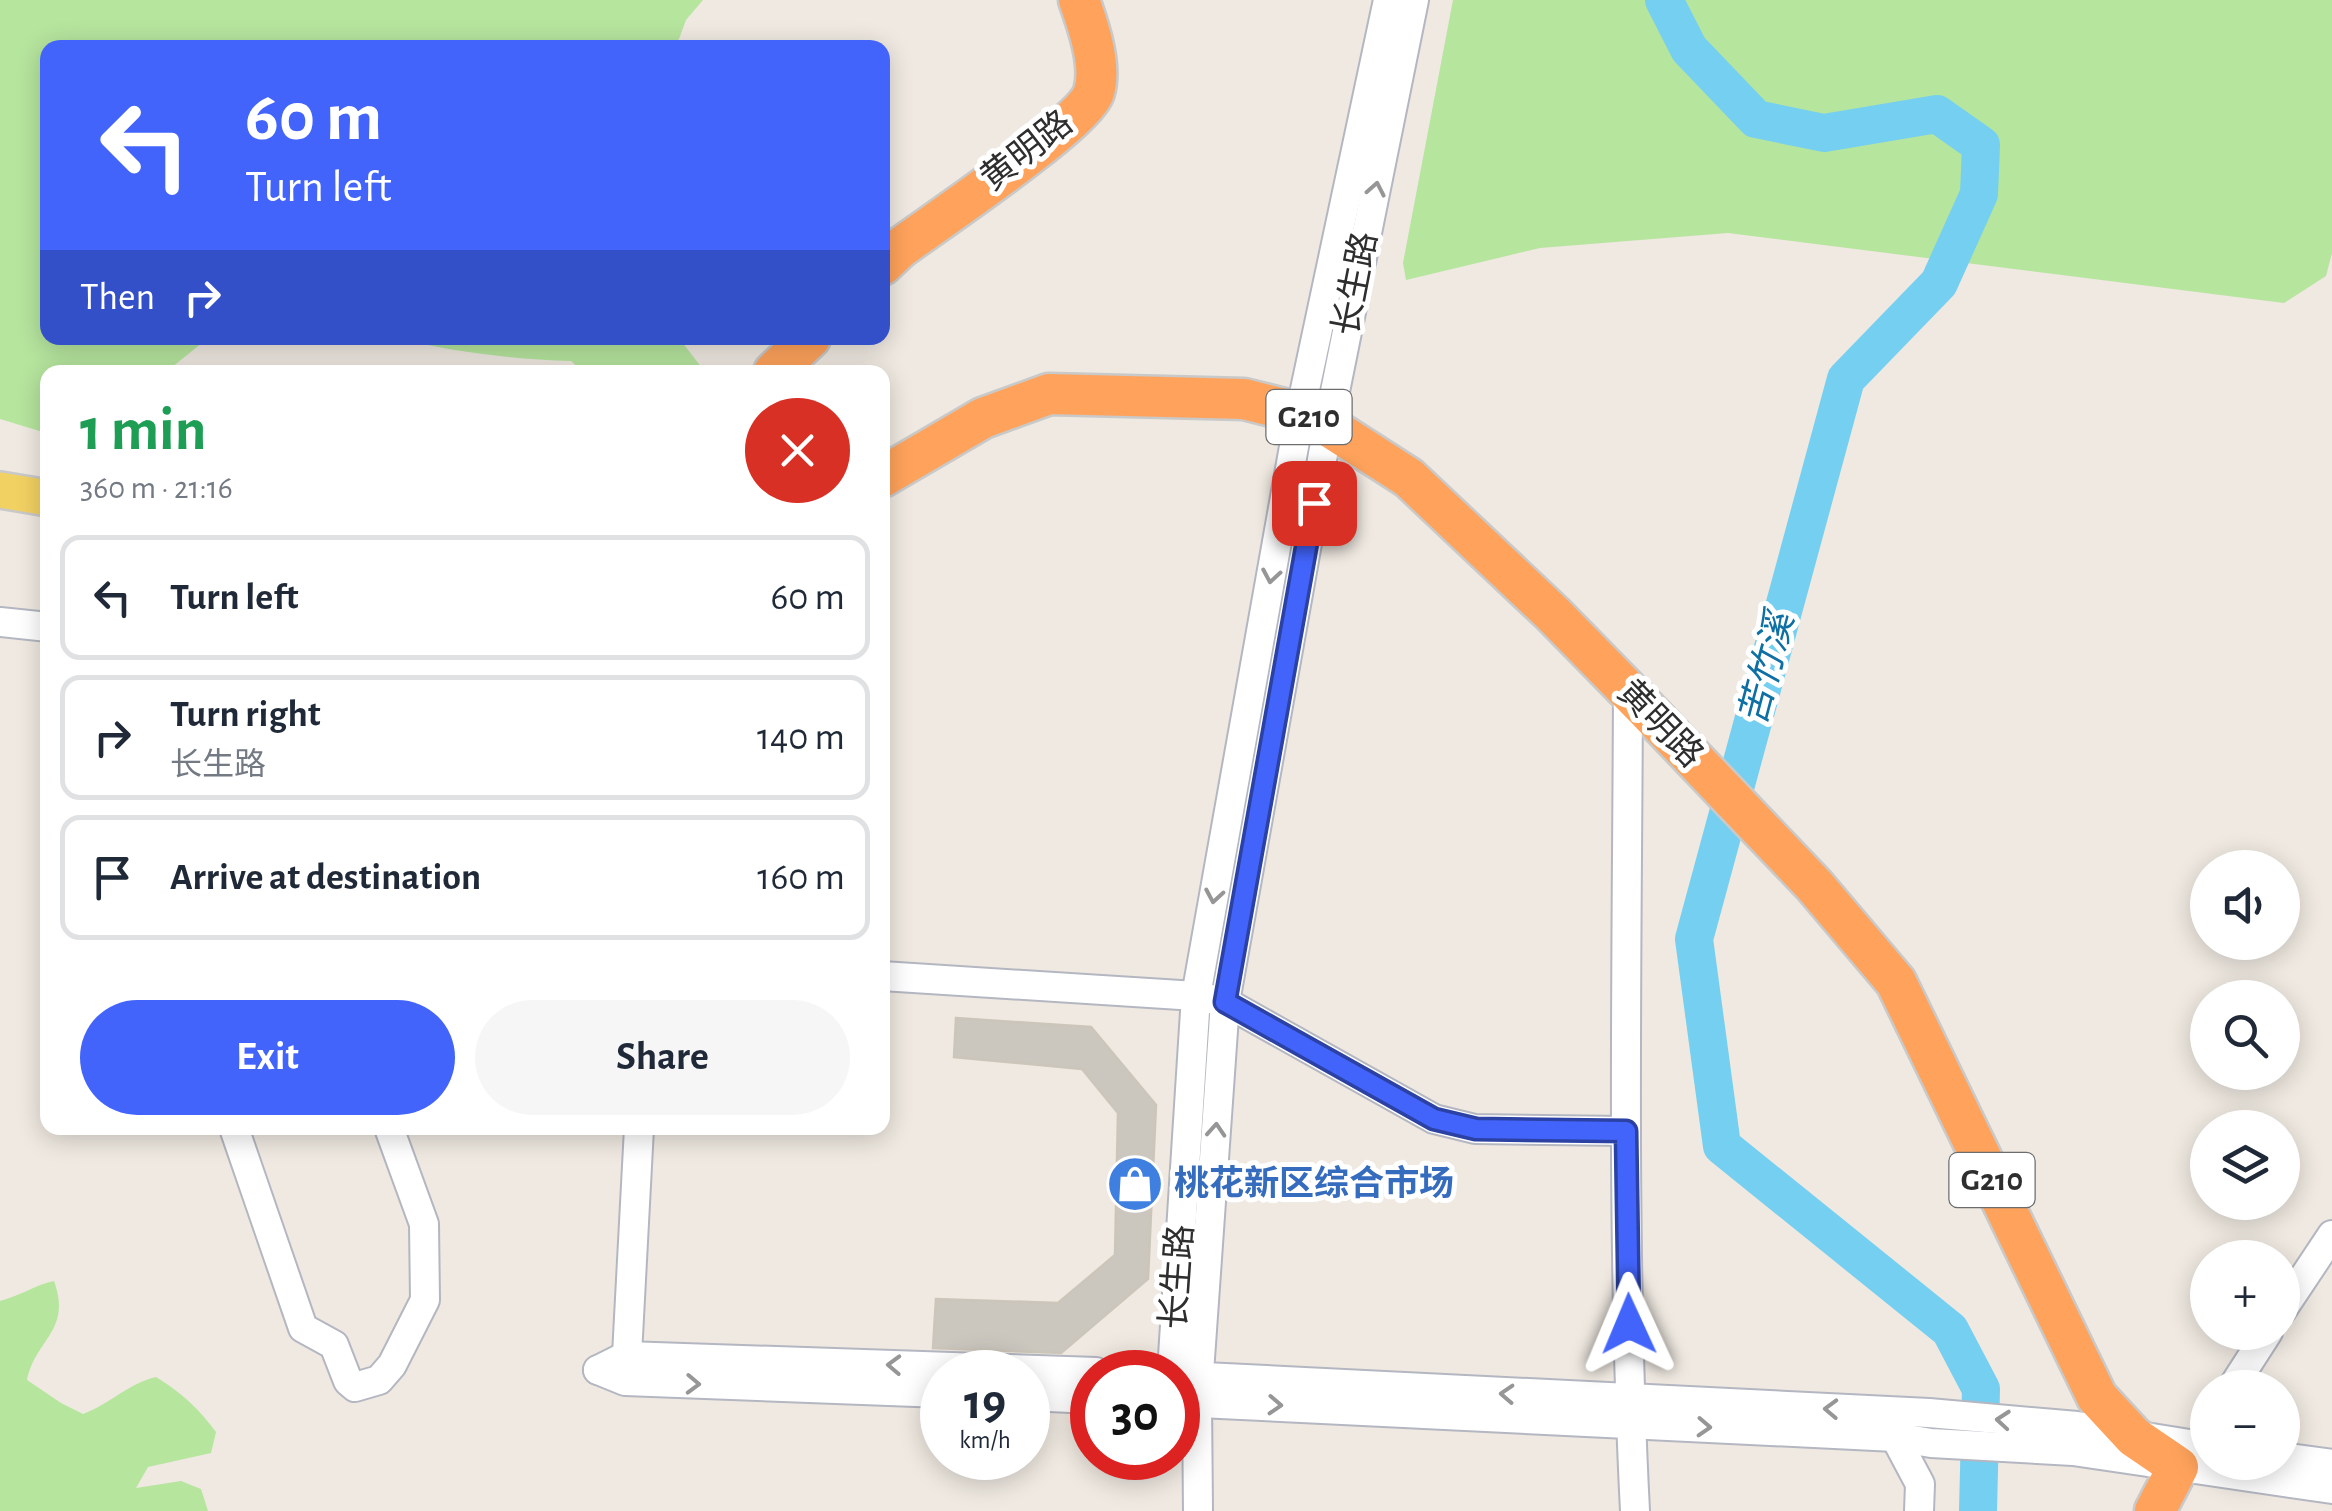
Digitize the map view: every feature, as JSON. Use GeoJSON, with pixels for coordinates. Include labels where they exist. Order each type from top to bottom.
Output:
{"type":"FeatureCollection","features":[{"type":"Feature","properties":{"kind":"highway","name":"黄明路"},"geometry":{"type":"LineString","coordinates":[[890,257],[1072,121],[1094,93],[1094,62],[1078,0]]}},
{"type":"Feature","properties":{"kind":"highway"},"geometry":{"type":"LineString","coordinates":[[781,365],[803,345]]}},
{"type":"Feature","properties":{"kind":"highway","name":"黄明路"},"geometry":{"type":"LineString","coordinates":[[890,472],[983,418],[1049,394],[1244,398],[1314,419],[1410,478],[1637,700],[1814,885],[1896,982],[2098,1397],[2134,1436],[2190,1445]]}},
{"type":"Feature","properties":{"kind":"highway"},"geometry":{"type":"LineString","coordinates":[[2155,1510],[2190,1457]]}},
{"type":"Feature","properties":{"kind":"main road"},"geometry":{"type":"LineString","coordinates":[[0,490],[40,497]]}},
{"type":"Feature","properties":{"kind":"main road"},"geometry":{"type":"LineString","coordinates":[[0,512],[40,519]]}},
{"type":"Feature","properties":{"kind":"street","name":"长生路"},"geometry":{"type":"LineString","coordinates":[[1189,1350],[1225,1002],[1314,419],[1388,0]]}},
{"type":"Feature","properties":{"kind":"street","name":"长生路"},"geometry":{"type":"LineString","coordinates":[[1186,1350],[1196,996],[1314,419],[1414,0]]}},
{"type":"Feature","properties":{"kind":"street"},"geometry":{"type":"LineString","coordinates":[[0,622],[40,625]]}},
{"type":"Feature","properties":{"kind":"street"},"geometry":{"type":"LineString","coordinates":[[1635,1511],[1626,1131],[1637,700]]}},
{"type":"Feature","properties":{"kind":"street"},"geometry":{"type":"LineString","coordinates":[[890,977],[1196,996],[1225,1002],[1434,1119],[1476,1129],[1626,1131]]}},
{"type":"Feature","properties":{"kind":"street"},"geometry":{"type":"LineString","coordinates":[[236,1135],[303,1328],[334,1345],[348,1381],[355,1387],[380,1380],[392,1366],[425,1300],[424,1224],[392,1135]]}},
{"type":"Feature","properties":{"kind":"street"},"geometry":{"type":"LineString","coordinates":[[626,1368],[639,1135]]}},
{"type":"Feature","properties":{"kind":"street"},"geometry":{"type":"LineString","coordinates":[[2300,1283],[2332,1235]]}},
{"type":"Feature","properties":{"kind":"street"},"geometry":{"type":"LineString","coordinates":[[626,1368],[1070,1372]]}},
{"type":"Feature","properties":{"kind":"street"},"geometry":{"type":"LineString","coordinates":[[626,1368],[920,1391]]}},
{"type":"Feature","properties":{"kind":"street"},"geometry":{"type":"LineString","coordinates":[[1200,1387],[1630,1412],[1931,1443],[2134,1436]]}},
{"type":"Feature","properties":{"kind":"street"},"geometry":{"type":"LineString","coordinates":[[1630,1412],[1928,1413],[2075,1439],[2190,1446]]}},
{"type":"Feature","properties":{"kind":"street"},"geometry":{"type":"LineString","coordinates":[[1894,1437],[1920,1484],[1919,1511]]}},
{"type":"Feature","properties":{"kind":"street"},"geometry":{"type":"LineString","coordinates":[[2300,1460],[2332,1464]]}},
{"type":"Feature","properties":{"kind":"street"},"geometry":{"type":"LineString","coordinates":[[2300,1479],[2332,1489]]}},
{"type":"Feature","properties":{"kind":"street"},"geometry":{"type":"LineString","coordinates":[[1195,1480],[1198,1511]]}},
{"type":"Feature","properties":{"kind":"green space"},"geometry":{"type":"Polygon","coordinates":[[[0,0],[703,0],[686,20],[679,40],[40,40],[40,345],[199,345],[175,365],[40,365],[40,431],[0,419],[0,0]]]}},
{"type":"Feature","properties":{"kind":"green space"},"geometry":{"type":"Polygon","coordinates":[[[1453,0],[2332,0],[2332,253],[2326,276],[2284,303],[1728,233],[1540,248],[1406,280],[1403,263],[1453,0]]]}},
{"type":"Feature","properties":{"kind":"green space"},"geometry":{"type":"Polygon","coordinates":[[[429,345],[684,345],[700,365],[575,365],[571,361],[429,345]]]}},
{"type":"Feature","properties":{"kind":"green space"},"geometry":{"type":"Polygon","coordinates":[[[54,1281],[59,1312],[56,1323],[27,1380],[83,1414],[156,1377],[174,1389],[216,1432],[211,1453],[148,1467],[136,1488],[181,1481],[201,1489],[208,1511],[0,1511],[0,1301],[54,1281]]]}},
{"type":"Feature","properties":{"kind":"building","name":"桃花新区综合市场"},"geometry":{"type":"Polygon","coordinates":[[[956,1018],[1091,1027],[1156,1105],[1148,1279],[1061,1353],[933,1348],[936,1299],[1058,1303],[1115,1255],[1118,1113],[1082,1069],[954,1057],[956,1018]]]}},
{"type":"Feature","properties":{"kind":"waterway","name":"苦竹溪"},"geometry":{"type":"LineString","coordinates":[[1664,0],[1689,49],[1756,119],[1824,133],[1937,114],[1981,145],[1979,194],[1939,283],[1846,379],[1694,939],[1722,1146],[1950,1330],[1981,1389],[1978,1511]]}},
{"type":"Feature","properties":{"kind":"place","name":"桃花新区综合市场"},"geometry":{"type":"Point","coordinates":[1135,1184]}},
{"type":"Feature","properties":{"kind":"route"},"geometry":{"type":"LineString","coordinates":[[1314,503],[1225,1002],[1434,1119],[1476,1129],[1626,1131],[1629,1324]]}}]}
